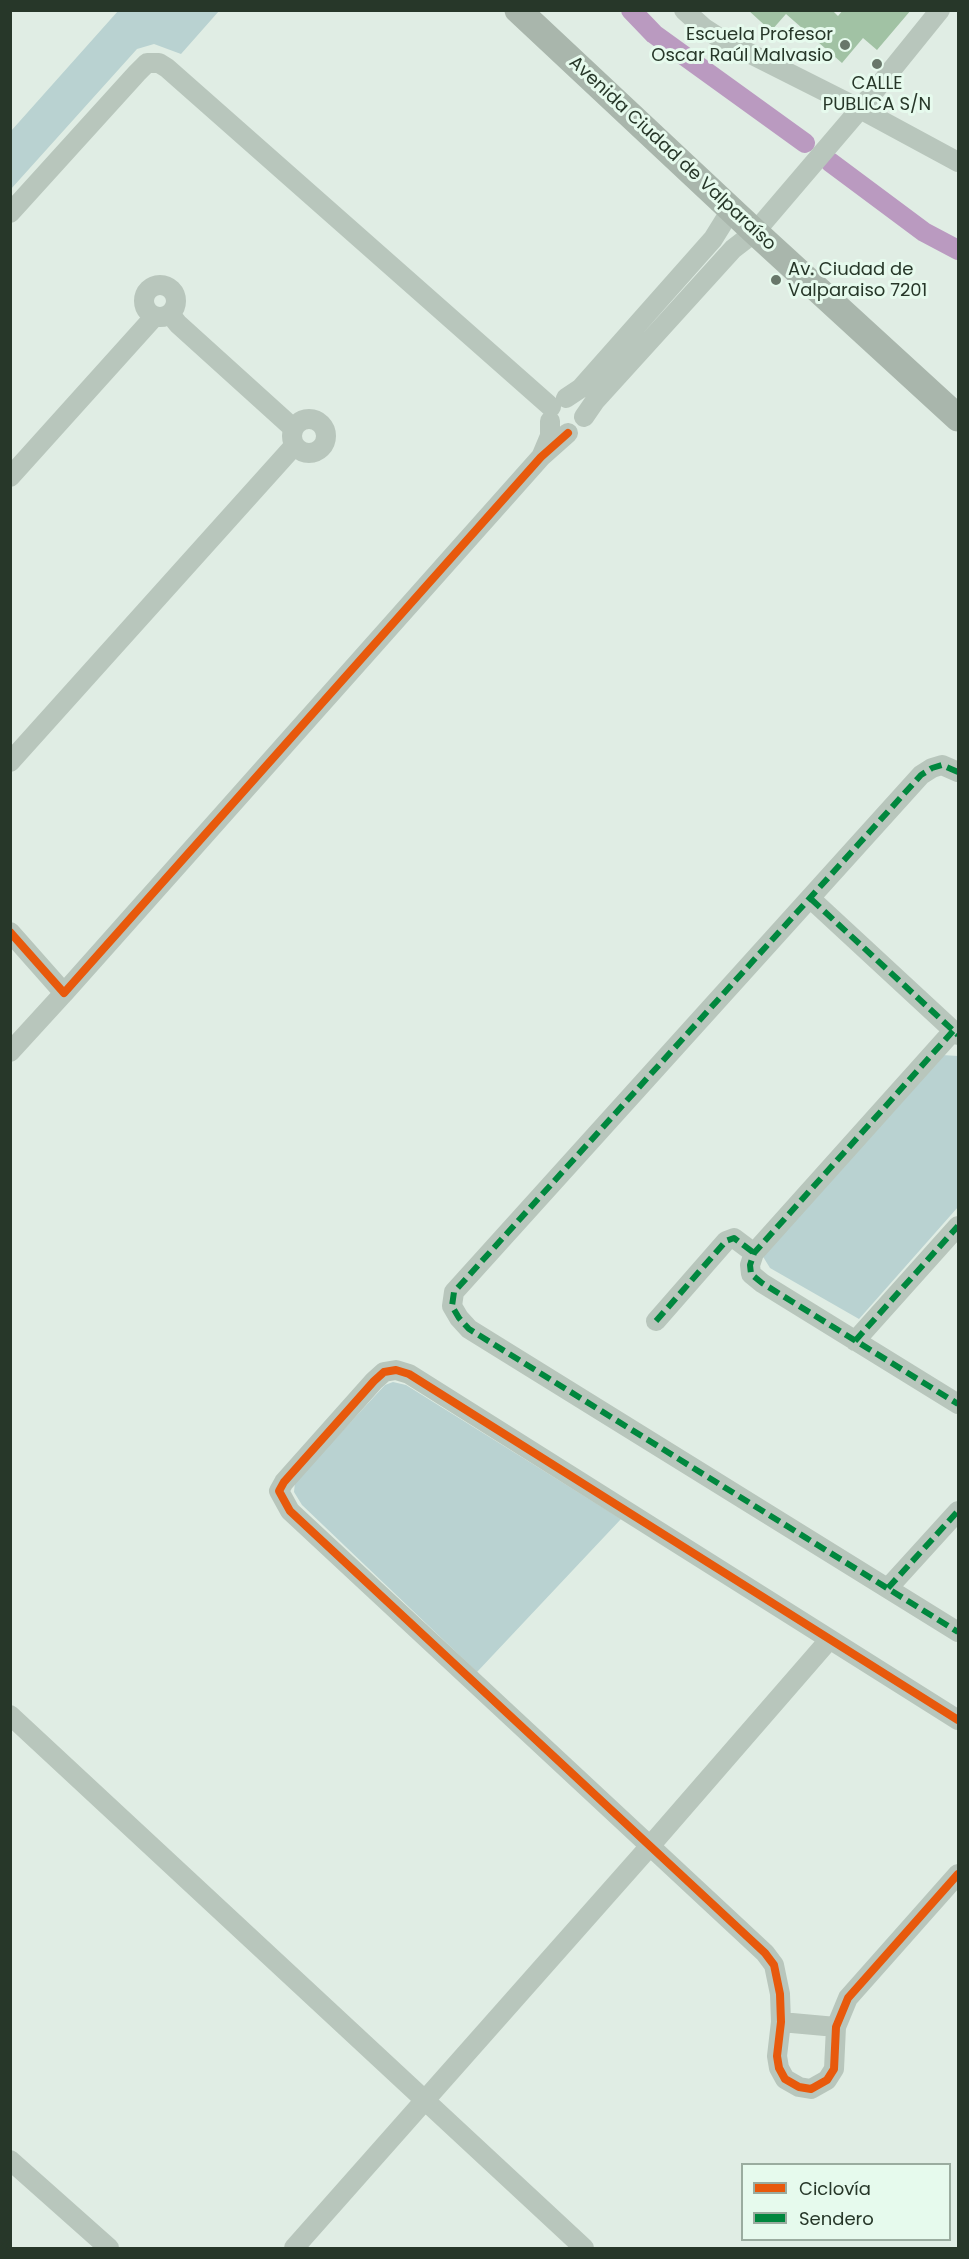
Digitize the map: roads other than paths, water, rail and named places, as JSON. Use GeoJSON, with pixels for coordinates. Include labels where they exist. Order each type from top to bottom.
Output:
{"type":"FeatureCollection","features":[{"type":"Feature","properties":{"kind":"main road","name":"Avenida Ciudad de Valparaíso"},"geometry":{"type":"LineString","coordinates":[[518,10],[731,210],[958,418]]}},
{"type":"Feature","properties":{"kind":"street"},"geometry":{"type":"LineString","coordinates":[[684,10],[720,39],[860,109],[958,162]]}},
{"type":"Feature","properties":{"kind":"street"},"geometry":{"type":"LineString","coordinates":[[10,1052],[541,457],[568,433],[579,428],[595,401],[733,249],[755,232],[860,109],[940,10]]}},
{"type":"Feature","properties":{"kind":"street"},"geometry":{"type":"LineString","coordinates":[[10,213],[137,73],[147,63],[159,63],[555,409],[556,430],[568,433]]}},
{"type":"Feature","properties":{"kind":"street"},"geometry":{"type":"LineString","coordinates":[[541,457],[550,436],[555,409],[581,388],[713,238],[731,210]]}},
{"type":"Feature","properties":{"kind":"street"},"geometry":{"type":"LineString","coordinates":[[10,477],[163,315],[178,324],[294,437],[10,762]]}},
{"type":"Feature","properties":{"kind":"street"},"geometry":{"type":"LineString","coordinates":[[555,409],[577,401],[584,411],[584,417]]}},
{"type":"Feature","properties":{"kind":"street"},"geometry":{"type":"LineString","coordinates":[[958,772],[942,765],[921,775],[454,1292],[452,1306],[469,1329],[958,1632]]}},
{"type":"Feature","properties":{"kind":"street"},"geometry":{"type":"LineString","coordinates":[[811,899],[956,1033],[753,1253],[750,1265],[752,1274],[762,1283],[958,1404]]}},
{"type":"Feature","properties":{"kind":"street"},"geometry":{"type":"LineString","coordinates":[[10,932],[64,993]]}},
{"type":"Feature","properties":{"kind":"street"},"geometry":{"type":"LineString","coordinates":[[855,1341],[958,1226]]}},
{"type":"Feature","properties":{"kind":"street"},"geometry":{"type":"LineString","coordinates":[[656,1321],[726,1240],[734,1238],[753,1253]]}},
{"type":"Feature","properties":{"kind":"street"},"geometry":{"type":"LineString","coordinates":[[958,1720],[408,1374],[396,1370],[384,1372],[374,1381],[284,1482],[279,1491],[290,1511],[765,1953],[774,1965],[780,1994],[781,2022],[777,2056],[779,2068],[785,2079],[799,2087],[811,2089],[827,2080],[834,2069],[836,2027],[848,1998],[958,1874]]}},
{"type":"Feature","properties":{"kind":"street"},"geometry":{"type":"LineString","coordinates":[[888,1588],[958,1511]]}},
{"type":"Feature","properties":{"kind":"street"},"geometry":{"type":"LineString","coordinates":[[294,2248],[829,1640]]}},
{"type":"Feature","properties":{"kind":"street"},"geometry":{"type":"LineString","coordinates":[[10,1715],[584,2248]]}},
{"type":"Feature","properties":{"kind":"street"},"geometry":{"type":"LineString","coordinates":[[781,2022],[836,2027]]}},
{"type":"Feature","properties":{"kind":"street"},"geometry":{"type":"LineString","coordinates":[[10,2160],[109,2248]]}},
{"type":"Feature","properties":{"kind":"waterway"},"geometry":{"type":"LineString","coordinates":[[631,10],[654,34],[805,143]]}},
{"type":"Feature","properties":{"kind":"waterway"},"geometry":{"type":"LineString","coordinates":[[830,162],[924,232],[958,250]]}},
{"type":"Feature","properties":{"kind":"place","name":"Escuela Profesor Oscar Raúl Malvasio"},"geometry":{"type":"Point","coordinates":[845,45]}},
{"type":"Feature","properties":{"kind":"place","name":"CALLE PUBLICA S/N"},"geometry":{"type":"Point","coordinates":[877,64]}},
{"type":"Feature","properties":{"kind":"place","name":"Av. Ciudad de Valparaiso 7201"},"geometry":{"type":"Point","coordinates":[776,280]}}]}
